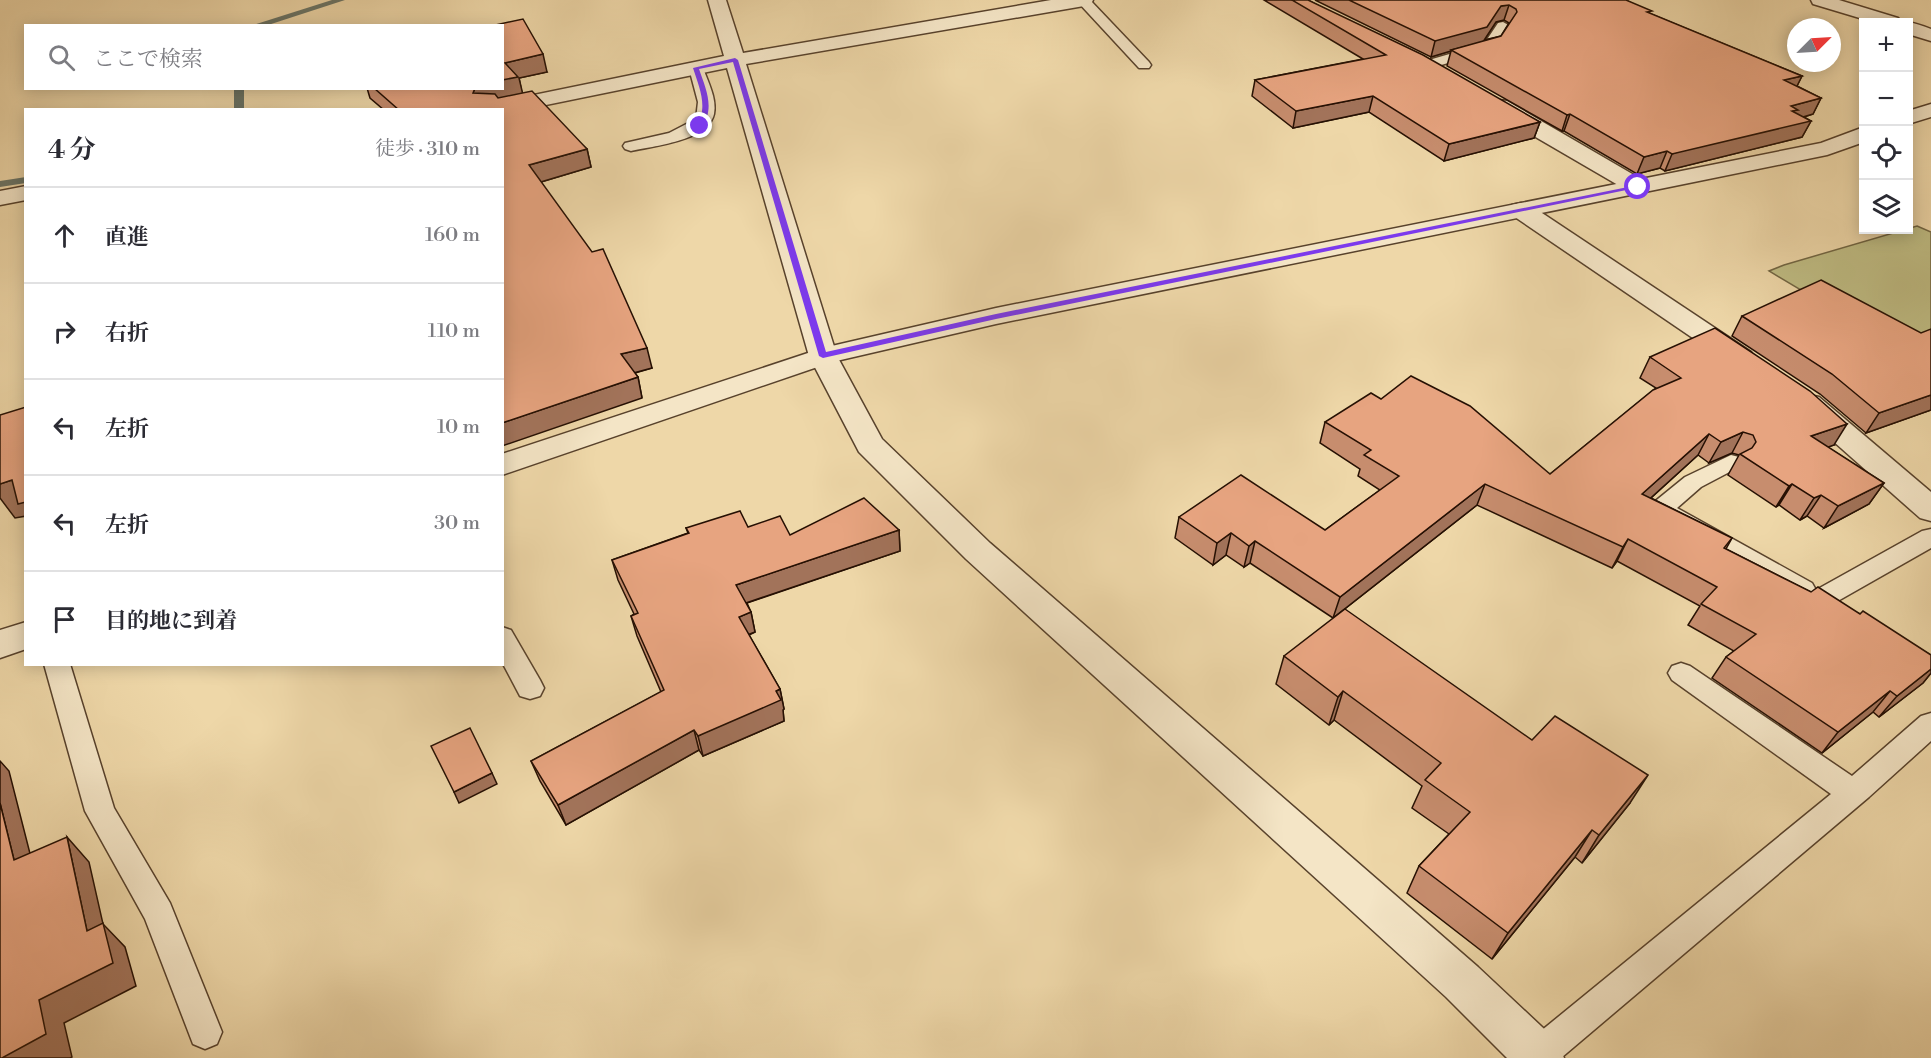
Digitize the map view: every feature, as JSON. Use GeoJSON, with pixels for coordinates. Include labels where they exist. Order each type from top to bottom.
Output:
{"type":"FeatureCollection","features":[{"type":"Feature","properties":{"kind":"street"},"geometry":{"type":"LineString","coordinates":[[717,0],[823,356],[870,445],[969,543],[1462,982],[1538,1057]]}},
{"type":"Feature","properties":{"kind":"street"},"geometry":{"type":"LineString","coordinates":[[500,108],[735,60],[1084,0]]}},
{"type":"Feature","properties":{"kind":"street"},"geometry":{"type":"LineString","coordinates":[[1820,0],[1878,18]]}},
{"type":"Feature","properties":{"kind":"street"},"geometry":{"type":"LineString","coordinates":[[1913,30],[1931,35]]}},
{"type":"Feature","properties":{"kind":"street"},"geometry":{"type":"LineString","coordinates":[[1407,56],[1453,80]]}},
{"type":"Feature","properties":{"kind":"street"},"geometry":{"type":"LineString","coordinates":[[1480,95],[1638,187]]}},
{"type":"Feature","properties":{"kind":"street"},"geometry":{"type":"LineString","coordinates":[[1913,116],[1931,110]]}},
{"type":"Feature","properties":{"kind":"street"},"geometry":{"type":"LineString","coordinates":[[504,464],[823,356],[996,316],[1827,148],[1859,136]]}},
{"type":"Feature","properties":{"kind":"street"},"geometry":{"type":"LineString","coordinates":[[0,198],[24,193]]}},
{"type":"Feature","properties":{"kind":"street"},"geometry":{"type":"LineString","coordinates":[[1521,210],[1759,370]]}},
{"type":"Feature","properties":{"kind":"street"},"geometry":{"type":"LineString","coordinates":[[1789,390],[1809,403],[1931,510]]}},
{"type":"Feature","properties":{"kind":"street"},"geometry":{"type":"LineString","coordinates":[[0,644],[24,636]]}},
{"type":"Feature","properties":{"kind":"lane"},"geometry":{"type":"LineString","coordinates":[[1084,0],[1144,65]]}},
{"type":"Feature","properties":{"kind":"lane"},"geometry":{"type":"LineString","coordinates":[[1426,65],[1489,47],[1503,26]]}},
{"type":"Feature","properties":{"kind":"lane"},"geometry":{"type":"LineString","coordinates":[[631,146],[683,134],[700,126],[706,117],[705,95],[696,68]]}},
{"type":"Feature","properties":{"kind":"lane"},"geometry":{"type":"LineString","coordinates":[[1731,462],[1693,482],[1661,508],[1829,605],[1931,537]]}},
{"type":"Feature","properties":{"kind":"lane"},"geometry":{"type":"LineString","coordinates":[[504,641],[530,688]]}},
{"type":"Feature","properties":{"kind":"lane"},"geometry":{"type":"LineString","coordinates":[[58,666],[100,811],[159,913],[205,1032]]}},
{"type":"Feature","properties":{"kind":"lane"},"geometry":{"type":"LineString","coordinates":[[1681,673],[1853,793]]}},
{"type":"Feature","properties":{"kind":"lane"},"geometry":{"type":"LineString","coordinates":[[1538,1057],[1853,793],[1931,724]]}},
{"type":"Feature","properties":{"kind":"shaded area"},"geometry":{"type":"Polygon","coordinates":[[[1917,226],[1931,232],[1931,340],[1900,349],[1769,271],[1890,234],[1913,234],[1913,227],[1917,226]]]}},
{"type":"Feature","properties":{"kind":"building"},"geometry":{"type":"Polygon","coordinates":[[[1292,0],[1308,0],[1423,55],[1540,122],[1449,144],[1373,96],[1296,111],[1255,80],[1386,55],[1292,0]]]}},
{"type":"Feature","properties":{"kind":"building"},"geometry":{"type":"Polygon","coordinates":[[[1349,0],[1626,0],[1652,11],[1647,12],[1787,70],[1787,72],[1802,76],[1784,80],[1821,98],[1791,106],[1798,110],[1792,111],[1811,121],[1672,154],[1667,151],[1644,157],[1451,50],[1501,36],[1517,12],[1509,5],[1501,6],[1487,27],[1435,41],[1349,0]]]}},
{"type":"Feature","properties":{"kind":"building"},"geometry":{"type":"Polygon","coordinates":[[[523,19],[543,54],[505,63],[518,77],[504,80],[504,24],[500,24],[523,19]]]}},
{"type":"Feature","properties":{"kind":"building"},"geometry":{"type":"Polygon","coordinates":[[[376,90],[474,90],[473,93],[495,94],[498,98],[532,91],[587,149],[529,165],[592,252],[603,249],[647,348],[621,354],[638,377],[504,422],[504,108],[397,108],[376,90]]]}},
{"type":"Feature","properties":{"kind":"building"},"geometry":{"type":"Polygon","coordinates":[[[1821,280],[1921,333],[1931,329],[1931,395],[1879,413],[1832,374],[1742,316],[1821,280]]]}},
{"type":"Feature","properties":{"kind":"building"},"geometry":{"type":"Polygon","coordinates":[[[1715,328],[1810,391],[1847,424],[1811,436],[1884,483],[1838,506],[1821,495],[1814,498],[1792,484],[1789,486],[1740,454],[1752,448],[1756,442],[1753,435],[1743,432],[1721,442],[1709,434],[1642,494],[1732,538],[1724,548],[1811,592],[1818,587],[1860,614],[1863,611],[1931,655],[1931,669],[1897,696],[1890,691],[1838,732],[1726,657],[1756,634],[1701,604],[1717,587],[1628,539],[1623,547],[1485,484],[1340,597],[1255,541],[1249,546],[1231,533],[1217,543],[1179,517],[1241,475],[1325,530],[1399,476],[1364,455],[1371,450],[1325,422],[1371,393],[1381,399],[1411,376],[1470,406],[1550,474],[1653,390],[1681,378],[1650,357],[1715,328]]]}},
{"type":"Feature","properties":{"kind":"building"},"geometry":{"type":"Polygon","coordinates":[[[24,408],[24,502],[18,504],[12,480],[0,484],[0,415],[24,408]]]}},
{"type":"Feature","properties":{"kind":"building"},"geometry":{"type":"Polygon","coordinates":[[[864,498],[899,530],[736,585],[751,612],[739,617],[780,689],[776,691],[781,700],[698,736],[694,730],[558,805],[531,761],[664,690],[631,616],[638,613],[612,560],[689,533],[686,528],[740,511],[748,527],[780,516],[790,535],[864,498]]]}},
{"type":"Feature","properties":{"kind":"building"},"geometry":{"type":"Polygon","coordinates":[[[1345,609],[1532,740],[1555,716],[1648,775],[1599,835],[1592,830],[1508,933],[1419,866],[1470,812],[1425,780],[1441,763],[1343,691],[1338,697],[1284,656],[1345,609]]]}},
{"type":"Feature","properties":{"kind":"building"},"geometry":{"type":"Polygon","coordinates":[[[470,728],[492,773],[454,792],[431,746],[470,728]]]}},
{"type":"Feature","properties":{"kind":"building"},"geometry":{"type":"Polygon","coordinates":[[[0,803],[14,860],[67,837],[87,931],[103,923],[113,963],[39,1000],[46,1034],[2,1058],[0,1058],[0,803]]]}},
{"type":"Feature","properties":{"kind":"waterway"},"geometry":{"type":"LineString","coordinates":[[261,24],[341,0]]}},
{"type":"Feature","properties":{"kind":"waterway"},"geometry":{"type":"LineString","coordinates":[[239,90],[239,108]]}},
{"type":"Feature","properties":{"kind":"waterway"},"geometry":{"type":"LineString","coordinates":[[0,184],[24,180]]}},
{"type":"Feature","properties":{"kind":"route"},"geometry":{"type":"LineString","coordinates":[[700,126],[706,117],[705,95],[696,68],[735,60],[823,356],[996,316],[1638,187]]}}]}
